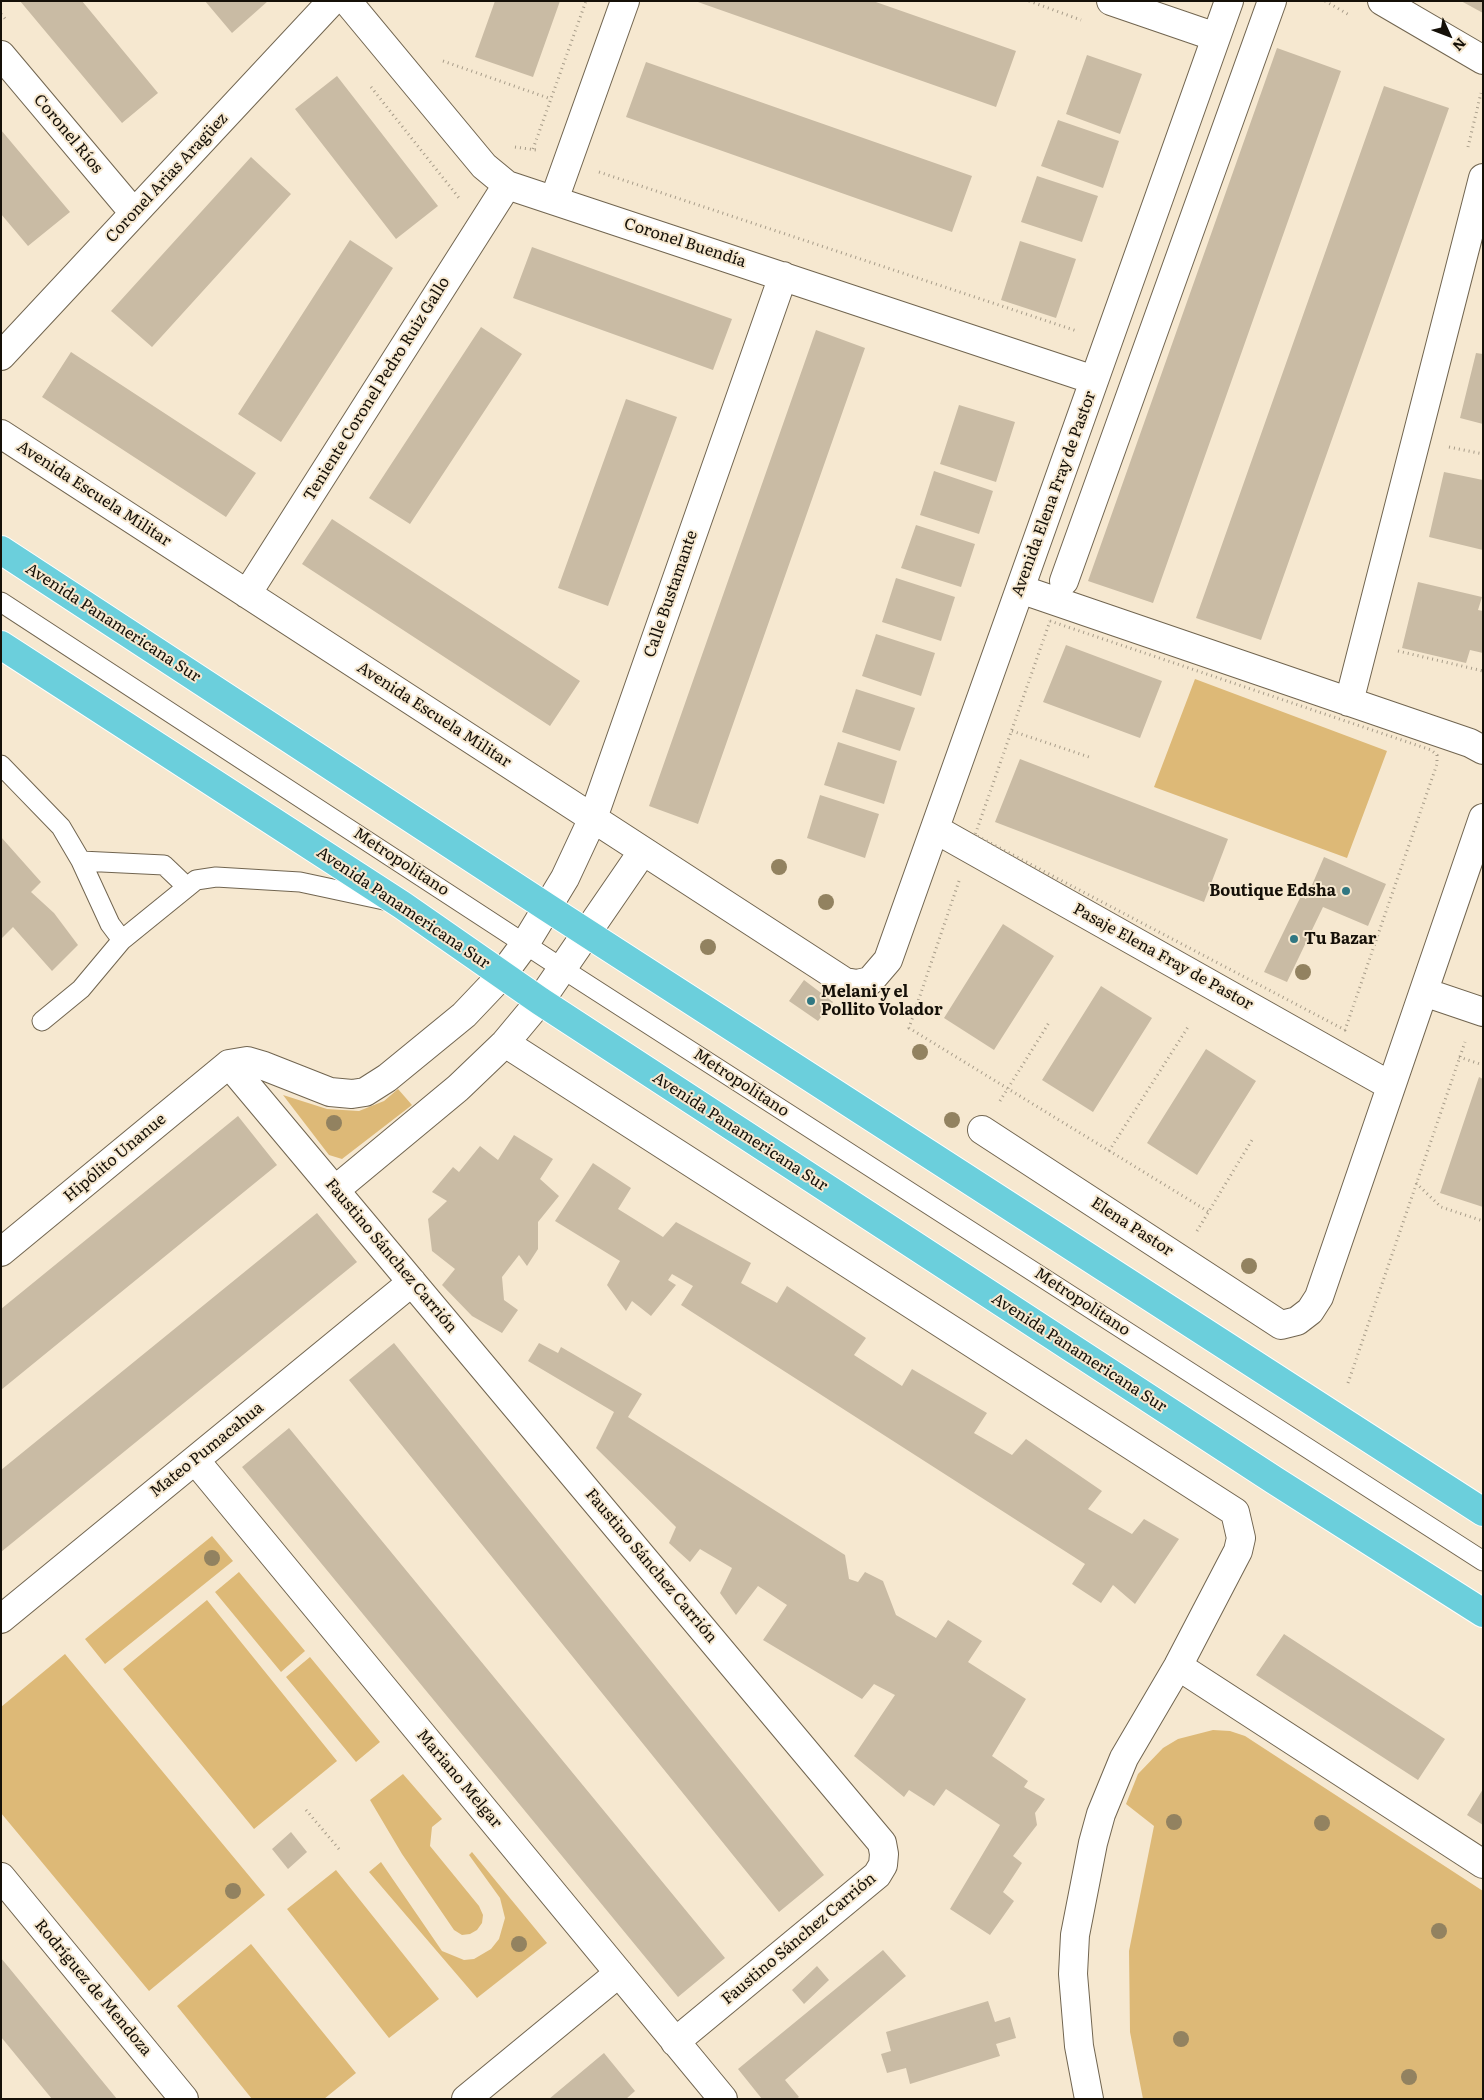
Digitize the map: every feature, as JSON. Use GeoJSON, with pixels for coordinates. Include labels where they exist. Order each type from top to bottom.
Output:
{"type":"FeatureCollection","features":[{"type":"Feature","properties":{"kind":"main road","name":"Avenida Panamericana Sur"},"geometry":{"type":"LineString","coordinates":[[1,550],[587,934],[1483,1512]]}},
{"type":"Feature","properties":{"kind":"main road","name":"Avenida Panamericana Sur"},"geometry":{"type":"LineString","coordinates":[[1,645],[402,905],[540,1001],[1274,1480],[1483,1613]]}},
{"type":"Feature","properties":{"kind":"street","name":"Coronel Arias Aragüez"},"geometry":{"type":"LineString","coordinates":[[1,356],[332,1]]}},
{"type":"Feature","properties":{"kind":"street","name":"Coronel Buendía"},"geometry":{"type":"LineString","coordinates":[[347,1],[484,166],[507,184],[1094,380]]}},
{"type":"Feature","properties":{"kind":"street"},"geometry":{"type":"LineString","coordinates":[[554,200],[626,1]]}},
{"type":"Feature","properties":{"kind":"street"},"geometry":{"type":"LineString","coordinates":[[1111,1],[1216,37]]}},
{"type":"Feature","properties":{"kind":"street","name":"Avenida Elena Fray de Pastor"},"geometry":{"type":"LineString","coordinates":[[870,981],[888,960],[1229,1]]}},
{"type":"Feature","properties":{"kind":"street"},"geometry":{"type":"LineString","coordinates":[[1064,581],[1272,1]]}},
{"type":"Feature","properties":{"kind":"street"},"geometry":{"type":"LineString","coordinates":[[1382,1],[1483,60]]}},
{"type":"Feature","properties":{"kind":"street","name":"Coronel Ríos"},"geometry":{"type":"LineString","coordinates":[[1,55],[134,213]]}},
{"type":"Feature","properties":{"kind":"street"},"geometry":{"type":"LineString","coordinates":[[1349,702],[1483,178]]}},
{"type":"Feature","properties":{"kind":"street","name":"Teniente Coronel Pedro Ruiz Gallo"},"geometry":{"type":"LineString","coordinates":[[247,594],[507,184]]}},
{"type":"Feature","properties":{"kind":"street","name":"Calle Bustamante"},"geometry":{"type":"LineString","coordinates":[[229,1064],[247,1061],[330,1092],[352,1094],[365,1092],[387,1078],[458,1020],[484,996],[525,944],[565,878],[593,818],[783,276]]}},
{"type":"Feature","properties":{"kind":"street","name":"Avenida Escuela Militar"},"geometry":{"type":"LineString","coordinates":[[1,434],[845,982],[857,984],[870,981]]}},
{"type":"Feature","properties":{"kind":"street"},"geometry":{"type":"LineString","coordinates":[[1020,589],[1470,743],[1483,750]]}},
{"type":"Feature","properties":{"kind":"street"},"geometry":{"type":"LineString","coordinates":[[1391,1086],[1483,818]]}},
{"type":"Feature","properties":{"kind":"street","name":"Pasaje Elena Fray de Pastor"},"geometry":{"type":"LineString","coordinates":[[935,829],[1391,1086]]}},
{"type":"Feature","properties":{"kind":"street"},"geometry":{"type":"LineString","coordinates":[[335,1190],[458,1088],[505,1043],[540,1001],[643,851]]}},
{"type":"Feature","properties":{"kind":"street"},"geometry":{"type":"LineString","coordinates":[[1424,992],[1475,1022]]}},
{"type":"Feature","properties":{"kind":"street"},"geometry":{"type":"LineString","coordinates":[[505,1043],[1235,1512],[1241,1538],[1238,1551],[1178,1666],[1124,1758],[1101,1814],[1086,1876],[1075,1934],[1073,1974],[1079,2046],[1089,2099]]}},
{"type":"Feature","properties":{"kind":"street","name":"Faustino Sánchez Carrión"},"geometry":{"type":"LineString","coordinates":[[229,1064],[882,1843],[883,1865],[877,1875],[675,2042]]}},
{"type":"Feature","properties":{"kind":"street","name":"Hipólito Unanue"},"geometry":{"type":"LineString","coordinates":[[1,1252],[229,1064]]}},
{"type":"Feature","properties":{"kind":"street","name":"Elena Pastor"},"geometry":{"type":"LineString","coordinates":[[982,1130],[1282,1325],[1297,1321],[1310,1311],[1319,1297],[1391,1086]]}},
{"type":"Feature","properties":{"kind":"street","name":"Mateo Pumacahua"},"geometry":{"type":"LineString","coordinates":[[1,1619],[412,1282]]}},
{"type":"Feature","properties":{"kind":"street","name":"Mariano Melgar"},"geometry":{"type":"LineString","coordinates":[[195,1460],[723,2099]]}},
{"type":"Feature","properties":{"kind":"street"},"geometry":{"type":"LineString","coordinates":[[1178,1666],[1483,1864]]}},
{"type":"Feature","properties":{"kind":"street","name":"Rodríguez de Mendoza"},"geometry":{"type":"LineString","coordinates":[[1,1877],[184,2099]]}},
{"type":"Feature","properties":{"kind":"street"},"geometry":{"type":"LineString","coordinates":[[466,2099],[619,1973]]}},
{"type":"Feature","properties":{"kind":"lane","name":"Metropolitano"},"geometry":{"type":"LineString","coordinates":[[1,602],[525,944],[1483,1561]]}},
{"type":"Feature","properties":{"kind":"lane"},"geometry":{"type":"LineString","coordinates":[[1,765],[52,816],[81,861],[110,924],[122,940]]}},
{"type":"Feature","properties":{"kind":"lane"},"geometry":{"type":"LineString","coordinates":[[81,861],[164,865],[186,886]]}},
{"type":"Feature","properties":{"kind":"lane"},"geometry":{"type":"LineString","coordinates":[[42,1021],[81,990],[122,940],[186,886],[206,878],[300,882],[346,890],[402,905]]}},
{"type":"Feature","properties":{"kind":"path"},"geometry":{"type":"LineString","coordinates":[[533,149],[586,1]]}},
{"type":"Feature","properties":{"kind":"path"},"geometry":{"type":"LineString","coordinates":[[438,59],[551,99]]}},
{"type":"Feature","properties":{"kind":"path"},"geometry":{"type":"LineString","coordinates":[[369,84],[460,199]]}},
{"type":"Feature","properties":{"kind":"path"},"geometry":{"type":"LineString","coordinates":[[602,173],[1080,332]]}},
{"type":"Feature","properties":{"kind":"path"},"geometry":{"type":"LineString","coordinates":[[1443,445],[1483,454]]}},
{"type":"Feature","properties":{"kind":"path"},"geometry":{"type":"LineString","coordinates":[[975,835],[1050,621]]}},
{"type":"Feature","properties":{"kind":"path"},"geometry":{"type":"LineString","coordinates":[[1392,649],[1483,670]]}},
{"type":"Feature","properties":{"kind":"path"},"geometry":{"type":"LineString","coordinates":[[1012,731],[1089,757]]}},
{"type":"Feature","properties":{"kind":"path"},"geometry":{"type":"LineString","coordinates":[[1345,1030],[1437,764],[1437,756]]}},
{"type":"Feature","properties":{"kind":"path"},"geometry":{"type":"LineString","coordinates":[[960,877],[909,1028],[1209,1212]]}},
{"type":"Feature","properties":{"kind":"path"},"geometry":{"type":"LineString","coordinates":[[982,1130],[1050,1021]]}},
{"type":"Feature","properties":{"kind":"path"},"geometry":{"type":"LineString","coordinates":[[1348,1383],[1459,1057],[1475,1022]]}},
{"type":"Feature","properties":{"kind":"path"},"geometry":{"type":"LineString","coordinates":[[1109,1151],[1188,1026]]}},
{"type":"Feature","properties":{"kind":"path"},"geometry":{"type":"LineString","coordinates":[[1459,1057],[1483,1065]]}},
{"type":"Feature","properties":{"kind":"path"},"geometry":{"type":"LineString","coordinates":[[1180,1258],[1252,1140]]}},
{"type":"Feature","properties":{"kind":"path"},"geometry":{"type":"LineString","coordinates":[[1416,1183],[1441,1207],[1483,1221]]}},
{"type":"Feature","properties":{"kind":"path"},"geometry":{"type":"LineString","coordinates":[[306,1810],[340,1849]]}},
{"type":"Feature","properties":{"kind":"shaded area"},"geometry":{"type":"Polygon","coordinates":[[[1195,679],[1387,751],[1347,858],[1154,787],[1195,679]]]}},
{"type":"Feature","properties":{"kind":"shaded area"},"geometry":{"type":"Polygon","coordinates":[[[398,1089],[412,1105],[342,1159],[329,1155],[283,1095],[327,1109],[359,1111],[384,1101],[398,1089]]]}},
{"type":"Feature","properties":{"kind":"shaded area"},"geometry":{"type":"Polygon","coordinates":[[[212,1536],[233,1561],[105,1664],[85,1639],[212,1536]]]}},
{"type":"Feature","properties":{"kind":"shaded area"},"geometry":{"type":"Polygon","coordinates":[[[239,1572],[305,1651],[281,1672],[215,1592],[239,1572]]]}},
{"type":"Feature","properties":{"kind":"shaded area"},"geometry":{"type":"Polygon","coordinates":[[[207,1600],[337,1761],[254,1829],[123,1669],[207,1600]]]}},
{"type":"Feature","properties":{"kind":"shaded area"},"geometry":{"type":"Polygon","coordinates":[[[65,1654],[265,1895],[149,1991],[1,1813],[1,1707],[65,1654]]]}},
{"type":"Feature","properties":{"kind":"shaded area"},"geometry":{"type":"Polygon","coordinates":[[[310,1657],[380,1742],[356,1762],[286,1677],[310,1657]]]}},
{"type":"Feature","properties":{"kind":"shaded area"},"geometry":{"type":"Polygon","coordinates":[[[1213,1730],[1230,1731],[1245,1736],[1483,1891],[1483,2099],[1143,2099],[1130,2032],[1129,1951],[1154,1826],[1126,1804],[1138,1774],[1163,1748],[1178,1739],[1213,1730]]]}},
{"type":"Feature","properties":{"kind":"shaded area"},"geometry":{"type":"Polygon","coordinates":[[[403,1774],[442,1819],[432,1827],[430,1846],[479,1906],[483,1915],[482,1923],[477,1930],[470,1934],[462,1935],[454,1930],[402,1854],[370,1800],[403,1774]]]}},
{"type":"Feature","properties":{"kind":"shaded area"},"geometry":{"type":"Polygon","coordinates":[[[472,1852],[547,1943],[477,1998],[369,1872],[381,1862],[442,1951],[464,1960],[474,1959],[491,1949],[499,1939],[505,1918],[500,1898],[469,1855],[472,1852]]]}},
{"type":"Feature","properties":{"kind":"shaded area"},"geometry":{"type":"Polygon","coordinates":[[[336,1870],[439,1999],[389,2038],[287,1909],[336,1870]]]}},
{"type":"Feature","properties":{"kind":"shaded area"},"geometry":{"type":"Polygon","coordinates":[[[251,1944],[356,2073],[324,2099],[252,2099],[177,2006],[251,1944]]]}},
{"type":"Feature","properties":{"kind":"building"},"geometry":{"type":"Polygon","coordinates":[[[20,1],[82,1],[158,93],[122,123],[20,1]]]}},
{"type":"Feature","properties":{"kind":"building"},"geometry":{"type":"Polygon","coordinates":[[[205,1],[268,1],[232,33],[205,1]]]}},
{"type":"Feature","properties":{"kind":"building"},"geometry":{"type":"Polygon","coordinates":[[[495,1],[560,1],[533,77],[475,57],[495,1]]]}},
{"type":"Feature","properties":{"kind":"building"},"geometry":{"type":"Polygon","coordinates":[[[695,1],[873,1],[1016,51],[996,107],[695,1]]]}},
{"type":"Feature","properties":{"kind":"building"},"geometry":{"type":"Polygon","coordinates":[[[1461,1],[1483,1],[1483,13],[1461,1]]]}},
{"type":"Feature","properties":{"kind":"building"},"geometry":{"type":"Polygon","coordinates":[[[1277,48],[1341,71],[1153,603],[1088,581],[1277,48]]]}},
{"type":"Feature","properties":{"kind":"building"},"geometry":{"type":"Polygon","coordinates":[[[1087,55],[1142,74],[1120,134],[1066,114],[1087,55]]]}},
{"type":"Feature","properties":{"kind":"building"},"geometry":{"type":"Polygon","coordinates":[[[646,62],[972,176],[952,232],[626,117],[646,62]]]}},
{"type":"Feature","properties":{"kind":"building"},"geometry":{"type":"Polygon","coordinates":[[[337,76],[438,206],[396,239],[295,109],[337,76]]]}},
{"type":"Feature","properties":{"kind":"building"},"geometry":{"type":"Polygon","coordinates":[[[1384,86],[1449,108],[1261,640],[1196,618],[1384,86]]]}},
{"type":"Feature","properties":{"kind":"building"},"geometry":{"type":"Polygon","coordinates":[[[1058,120],[1119,141],[1103,188],[1041,166],[1058,120]]]}},
{"type":"Feature","properties":{"kind":"building"},"geometry":{"type":"Polygon","coordinates":[[[1,130],[70,212],[28,246],[1,214],[1,130]]]}},
{"type":"Feature","properties":{"kind":"building"},"geometry":{"type":"Polygon","coordinates":[[[251,157],[291,194],[152,347],[111,311],[251,157]]]}},
{"type":"Feature","properties":{"kind":"building"},"geometry":{"type":"Polygon","coordinates":[[[1037,176],[1098,196],[1082,242],[1021,222],[1037,176]]]}},
{"type":"Feature","properties":{"kind":"building"},"geometry":{"type":"Polygon","coordinates":[[[350,240],[393,268],[281,442],[238,414],[350,240]]]}},
{"type":"Feature","properties":{"kind":"building"},"geometry":{"type":"Polygon","coordinates":[[[1020,241],[1076,259],[1056,318],[1001,300],[1020,241]]]}},
{"type":"Feature","properties":{"kind":"building"},"geometry":{"type":"Polygon","coordinates":[[[532,247],[732,319],[713,370],[513,298],[532,247]]]}},
{"type":"Feature","properties":{"kind":"building"},"geometry":{"type":"Polygon","coordinates":[[[481,327],[522,354],[410,524],[369,498],[481,327]]]}},
{"type":"Feature","properties":{"kind":"building"},"geometry":{"type":"Polygon","coordinates":[[[816,330],[865,348],[698,824],[649,806],[816,330]]]}},
{"type":"Feature","properties":{"kind":"building"},"geometry":{"type":"Polygon","coordinates":[[[71,352],[256,473],[226,517],[42,397],[71,352]]]}},
{"type":"Feature","properties":{"kind":"building"},"geometry":{"type":"Polygon","coordinates":[[[1476,353],[1483,354],[1483,424],[1460,418],[1476,353]]]}},
{"type":"Feature","properties":{"kind":"building"},"geometry":{"type":"Polygon","coordinates":[[[626,399],[677,417],[608,606],[558,588],[626,399]]]}},
{"type":"Feature","properties":{"kind":"building"},"geometry":{"type":"Polygon","coordinates":[[[959,405],[1015,422],[996,482],[940,464],[959,405]]]}},
{"type":"Feature","properties":{"kind":"building"},"geometry":{"type":"Polygon","coordinates":[[[934,471],[993,491],[979,534],[920,515],[934,471]]]}},
{"type":"Feature","properties":{"kind":"building"},"geometry":{"type":"Polygon","coordinates":[[[1444,472],[1483,480],[1483,550],[1429,537],[1444,472]]]}},
{"type":"Feature","properties":{"kind":"building"},"geometry":{"type":"Polygon","coordinates":[[[332,519],[580,681],[550,726],[302,564],[332,519]]]}},
{"type":"Feature","properties":{"kind":"building"},"geometry":{"type":"Polygon","coordinates":[[[916,525],[975,544],[961,587],[901,568],[916,525]]]}},
{"type":"Feature","properties":{"kind":"building"},"geometry":{"type":"Polygon","coordinates":[[[896,578],[955,597],[941,641],[882,622],[896,578]]]}},
{"type":"Feature","properties":{"kind":"building"},"geometry":{"type":"Polygon","coordinates":[[[1418,582],[1482,597],[1478,610],[1483,611],[1483,653],[1470,650],[1466,663],[1402,648],[1418,582]]]}},
{"type":"Feature","properties":{"kind":"building"},"geometry":{"type":"Polygon","coordinates":[[[876,634],[935,653],[921,696],[862,676],[876,634]]]}},
{"type":"Feature","properties":{"kind":"building"},"geometry":{"type":"Polygon","coordinates":[[[1066,645],[1162,681],[1140,738],[1043,702],[1066,645]]]}},
{"type":"Feature","properties":{"kind":"building"},"geometry":{"type":"Polygon","coordinates":[[[856,689],[915,708],[900,751],[842,732],[856,689]]]}},
{"type":"Feature","properties":{"kind":"building"},"geometry":{"type":"Polygon","coordinates":[[[838,742],[897,761],[884,804],[824,785],[838,742]]]}},
{"type":"Feature","properties":{"kind":"building"},"geometry":{"type":"Polygon","coordinates":[[[1020,759],[1228,839],[1204,902],[995,822],[1020,759]]]}},
{"type":"Feature","properties":{"kind":"building"},"geometry":{"type":"Polygon","coordinates":[[[820,795],[879,814],[865,858],[807,838],[820,795]]]}},
{"type":"Feature","properties":{"kind":"building"},"geometry":{"type":"Polygon","coordinates":[[[1,837],[41,882],[31,892],[54,913],[78,945],[52,971],[13,927],[1,939],[1,837]]]}},
{"type":"Feature","properties":{"kind":"building"},"geometry":{"type":"Polygon","coordinates":[[[1324,857],[1386,884],[1368,926],[1323,907],[1287,982],[1264,972],[1301,896],[1306,899],[1324,857]]]}},
{"type":"Feature","properties":{"kind":"building"},"geometry":{"type":"Polygon","coordinates":[[[1003,924],[1054,956],[994,1050],[944,1018],[1003,924]]]}},
{"type":"Feature","properties":{"kind":"building","name":"Melani y el Pollito Volador"},"geometry":{"type":"Polygon","coordinates":[[[804,980],[833,1002],[818,1021],[789,1001],[804,980]]]}},
{"type":"Feature","properties":{"kind":"building"},"geometry":{"type":"Polygon","coordinates":[[[1101,986],[1152,1018],[1093,1112],[1042,1080],[1101,986]]]}},
{"type":"Feature","properties":{"kind":"building"},"geometry":{"type":"Polygon","coordinates":[[[1206,1049],[1256,1081],[1197,1175],[1147,1143],[1206,1049]]]}},
{"type":"Feature","properties":{"kind":"building"},"geometry":{"type":"Polygon","coordinates":[[[1479,1077],[1483,1079],[1483,1207],[1440,1193],[1479,1077]]]}},
{"type":"Feature","properties":{"kind":"building"},"geometry":{"type":"Polygon","coordinates":[[[238,1116],[277,1165],[1,1390],[1,1309],[238,1116]]]}},
{"type":"Feature","properties":{"kind":"building"},"geometry":{"type":"Polygon","coordinates":[[[514,1135],[553,1159],[540,1179],[559,1196],[538,1222],[538,1249],[527,1266],[519,1255],[502,1277],[504,1300],[518,1310],[502,1333],[472,1316],[442,1285],[455,1269],[432,1251],[428,1219],[447,1201],[432,1192],[453,1167],[459,1172],[480,1146],[498,1160],[514,1135]]]}},
{"type":"Feature","properties":{"kind":"building"},"geometry":{"type":"Polygon","coordinates":[[[593,1163],[631,1188],[618,1209],[663,1237],[676,1222],[751,1263],[741,1283],[777,1303],[787,1286],[866,1338],[854,1355],[902,1386],[912,1369],[987,1413],[974,1433],[1012,1455],[1026,1439],[1102,1491],[1088,1509],[1132,1534],[1144,1519],[1179,1539],[1135,1604],[1113,1585],[1101,1603],[1072,1584],[1085,1564],[681,1305],[693,1286],[672,1274],[668,1280],[676,1285],[651,1316],[632,1301],[626,1311],[607,1285],[620,1261],[555,1221],[593,1163]]]}},
{"type":"Feature","properties":{"kind":"building"},"geometry":{"type":"Polygon","coordinates":[[[317,1213],[357,1262],[1,1552],[1,1470],[317,1213]]]}},
{"type":"Feature","properties":{"kind":"building"},"geometry":{"type":"Polygon","coordinates":[[[394,1343],[824,1875],[779,1912],[349,1380],[394,1343]]]}},
{"type":"Feature","properties":{"kind":"building"},"geometry":{"type":"Polygon","coordinates":[[[539,1343],[558,1353],[561,1347],[642,1394],[628,1417],[845,1555],[849,1579],[858,1582],[865,1572],[883,1581],[896,1615],[936,1638],[948,1620],[982,1641],[968,1662],[1026,1699],[992,1756],[1028,1781],[1024,1787],[1045,1799],[1035,1813],[1037,1825],[1013,1856],[1022,1863],[1003,1892],[1014,1901],[990,1935],[950,1909],[1000,1825],[946,1789],[934,1806],[909,1790],[904,1797],[854,1756],[895,1695],[874,1684],[862,1699],[763,1640],[787,1605],[758,1586],[736,1615],[720,1593],[732,1568],[700,1549],[690,1562],[669,1543],[676,1527],[596,1448],[614,1412],[528,1361],[539,1343]]]}},
{"type":"Feature","properties":{"kind":"building"},"geometry":{"type":"Polygon","coordinates":[[[289,1428],[725,1958],[678,1997],[242,1467],[289,1428]]]}},
{"type":"Feature","properties":{"kind":"building"},"geometry":{"type":"Polygon","coordinates":[[[1284,1634],[1445,1739],[1418,1780],[1256,1675],[1284,1634]]]}},
{"type":"Feature","properties":{"kind":"building"},"geometry":{"type":"Polygon","coordinates":[[[1483,1789],[1483,1825],[1467,1815],[1483,1789]]]}},
{"type":"Feature","properties":{"kind":"building"},"geometry":{"type":"Polygon","coordinates":[[[291,1832],[307,1852],[288,1869],[272,1849],[291,1832]]]}},
{"type":"Feature","properties":{"kind":"building"},"geometry":{"type":"Polygon","coordinates":[[[883,1950],[906,1976],[785,2080],[799,2097],[796,2099],[762,2099],[738,2069],[883,1950]]]}},
{"type":"Feature","properties":{"kind":"building"},"geometry":{"type":"Polygon","coordinates":[[[1,1958],[117,2099],[52,2099],[1,2037],[1,1958]]]}},
{"type":"Feature","properties":{"kind":"building"},"geometry":{"type":"Polygon","coordinates":[[[817,1966],[829,1980],[804,2004],[792,1990],[817,1966]]]}},
{"type":"Feature","properties":{"kind":"building"},"geometry":{"type":"Polygon","coordinates":[[[988,2001],[995,2022],[1010,2017],[1016,2038],[996,2044],[1000,2056],[910,2084],[906,2068],[887,2073],[881,2054],[891,2051],[886,2032],[988,2001]]]}},
{"type":"Feature","properties":{"kind":"building"},"geometry":{"type":"Polygon","coordinates":[[[604,2053],[635,2091],[626,2099],[549,2099],[604,2053]]]}},
{"type":"Feature","properties":{"kind":"place","name":"Boutique Edsha"},"geometry":{"type":"Point","coordinates":[1346,891]}},
{"type":"Feature","properties":{"kind":"place","name":"Tu Bazar"},"geometry":{"type":"Point","coordinates":[1294,939]}},
{"type":"Feature","properties":{"kind":"place","name":"Melani y el Pollito Volador"},"geometry":{"type":"Point","coordinates":[811,1001]}}]}
